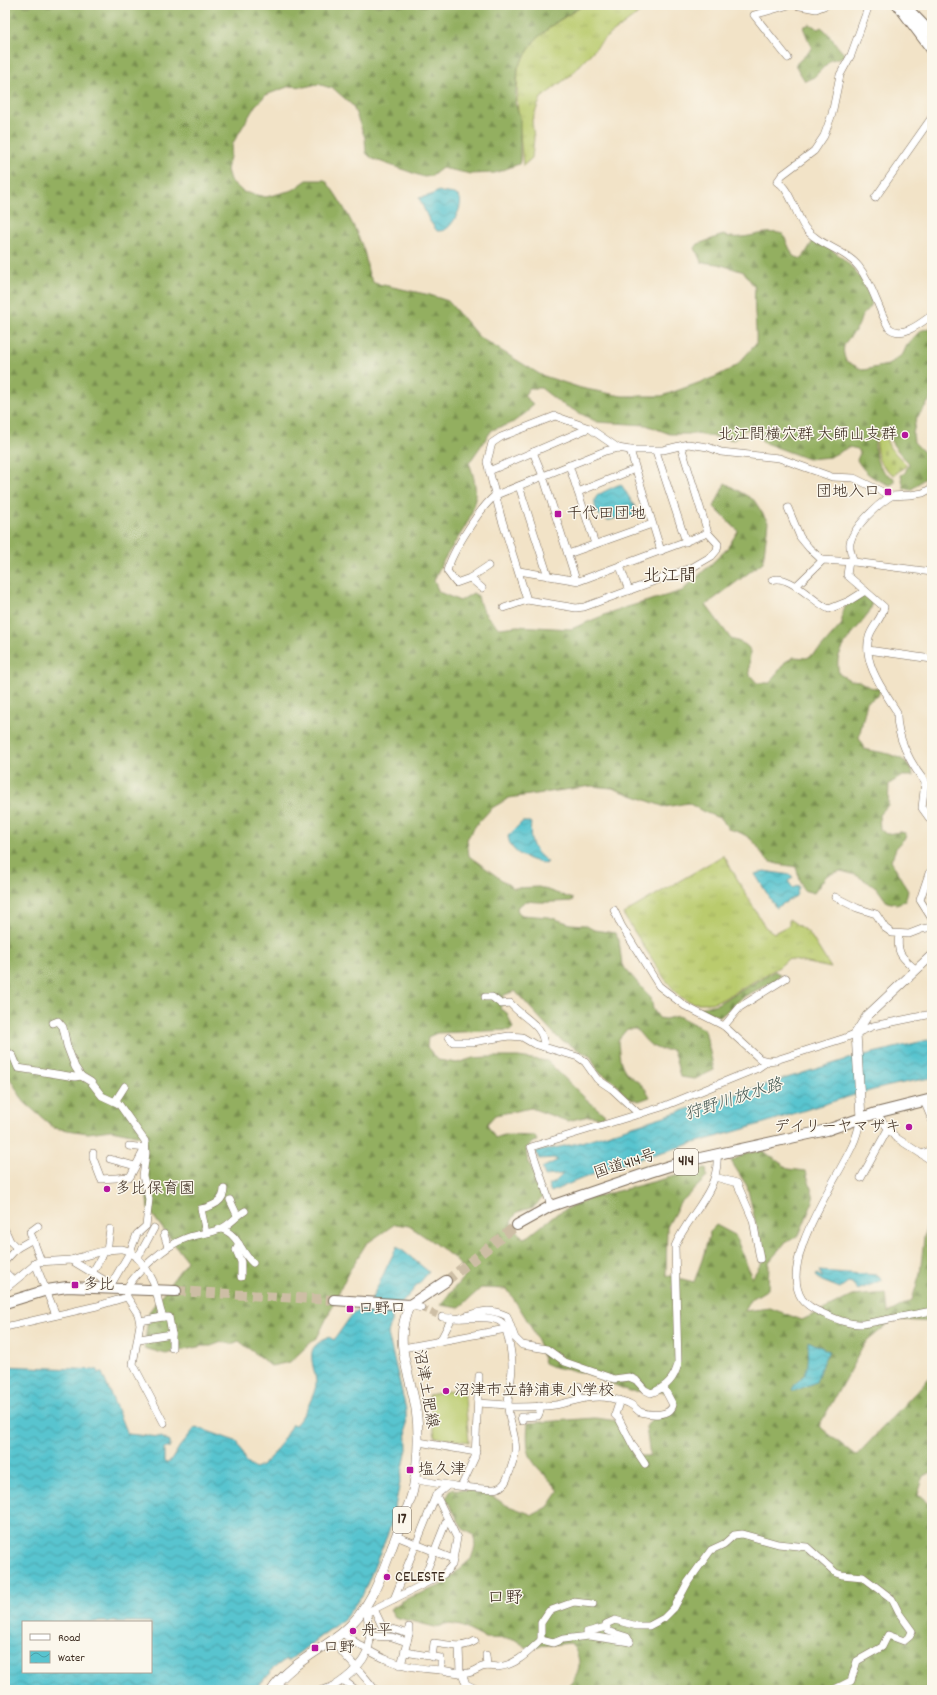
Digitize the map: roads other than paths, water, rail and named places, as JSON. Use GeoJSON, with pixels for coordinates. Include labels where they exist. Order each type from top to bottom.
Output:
{"type":"FeatureCollection","features":[{"type":"Feature","properties":{"kind":"highway"},"geometry":{"type":"LineString","coordinates":[[898,5],[932,50]]}},
{"type":"Feature","properties":{"kind":"highway"},"geometry":{"type":"LineString","coordinates":[[904,5],[932,34]]}},
{"type":"Feature","properties":{"kind":"highway","name":"国道414号"},"geometry":{"type":"LineString","coordinates":[[518,1225],[551,1206],[657,1170],[827,1130],[861,1114],[876,1113],[928,1100]]}},
{"type":"Feature","properties":{"kind":"highway"},"geometry":{"type":"LineString","coordinates":[[334,1300],[412,1306],[446,1281]]}},
{"type":"Feature","properties":{"kind":"highway"},"geometry":{"type":"LineString","coordinates":[[5,1304],[47,1290],[67,1287],[109,1288],[127,1293],[176,1291]]}},
{"type":"Feature","properties":{"kind":"main road"},"geometry":{"type":"LineString","coordinates":[[861,1114],[856,1037],[867,1016],[932,955]]}},
{"type":"Feature","properties":{"kind":"main road","name":"沼津土肥線"},"geometry":{"type":"LineString","coordinates":[[273,1688],[283,1677],[342,1633],[369,1610],[410,1498],[419,1442],[416,1408],[403,1348],[402,1325],[412,1306]]}},
{"type":"Feature","properties":{"kind":"street"},"geometry":{"type":"LineString","coordinates":[[788,58],[754,14],[789,5]]}},
{"type":"Feature","properties":{"kind":"street"},"geometry":{"type":"LineString","coordinates":[[795,5],[816,9],[826,5]]}},
{"type":"Feature","properties":{"kind":"street"},"geometry":{"type":"LineString","coordinates":[[869,5],[851,54],[840,75],[832,114],[824,136],[814,151],[782,175],[778,182],[785,187],[795,211],[806,230],[851,259],[861,269],[889,328],[893,331],[911,329],[932,315]]}},
{"type":"Feature","properties":{"kind":"street"},"geometry":{"type":"LineString","coordinates":[[875,198],[932,117]]}},
{"type":"Feature","properties":{"kind":"street"},"geometry":{"type":"LineString","coordinates":[[527,600],[487,462],[492,443],[501,437],[554,416],[588,428],[618,448]]}},
{"type":"Feature","properties":{"kind":"street"},"geometry":{"type":"LineString","coordinates":[[489,470],[588,428]]}},
{"type":"Feature","properties":{"kind":"street"},"geometry":{"type":"LineString","coordinates":[[488,566],[470,578],[456,583],[448,574],[448,566],[477,514],[496,495],[568,465],[618,448],[656,451],[680,446],[697,445],[721,452],[773,456],[832,477],[854,478],[891,496],[922,493],[932,488]]}},
{"type":"Feature","properties":{"kind":"street"},"geometry":{"type":"LineString","coordinates":[[504,608],[527,600],[576,608],[629,591],[693,567],[712,556],[719,546],[708,534],[680,446]]}},
{"type":"Feature","properties":{"kind":"street"},"geometry":{"type":"LineString","coordinates":[[630,450],[661,551]]}},
{"type":"Feature","properties":{"kind":"street"},"geometry":{"type":"LineString","coordinates":[[656,451],[686,542]]}},
{"type":"Feature","properties":{"kind":"street"},"geometry":{"type":"LineString","coordinates":[[532,452],[543,476],[576,580]]}},
{"type":"Feature","properties":{"kind":"street"},"geometry":{"type":"LineString","coordinates":[[568,465],[596,544]]}},
{"type":"Feature","properties":{"kind":"street"},"geometry":{"type":"LineString","coordinates":[[578,492],[635,469]]}},
{"type":"Feature","properties":{"kind":"street"},"geometry":{"type":"LineString","coordinates":[[519,486],[548,576]]}},
{"type":"Feature","properties":{"kind":"street"},"geometry":{"type":"LineString","coordinates":[[891,496],[870,511],[851,540],[851,562],[847,575],[884,607],[881,617],[871,631],[868,639],[868,660],[896,712],[896,720],[902,742],[915,769],[925,782],[922,808],[932,822]]}},
{"type":"Feature","properties":{"kind":"street"},"geometry":{"type":"LineString","coordinates":[[788,508],[800,537],[822,560],[932,572]]}},
{"type":"Feature","properties":{"kind":"street"},"geometry":{"type":"LineString","coordinates":[[568,554],[652,524]]}},
{"type":"Feature","properties":{"kind":"street"},"geometry":{"type":"LineString","coordinates":[[519,571],[576,580],[620,566],[708,534]]}},
{"type":"Feature","properties":{"kind":"street"},"geometry":{"type":"LineString","coordinates":[[796,586],[822,560]]}},
{"type":"Feature","properties":{"kind":"street"},"geometry":{"type":"LineString","coordinates":[[620,566],[629,591]]}},
{"type":"Feature","properties":{"kind":"street"},"geometry":{"type":"LineString","coordinates":[[470,578],[482,588]]}},
{"type":"Feature","properties":{"kind":"street"},"geometry":{"type":"LineString","coordinates":[[772,580],[779,578],[796,586],[829,609],[849,601],[865,591]]}},
{"type":"Feature","properties":{"kind":"street"},"geometry":{"type":"LineString","coordinates":[[868,650],[932,659]]}},
{"type":"Feature","properties":{"kind":"street"},"geometry":{"type":"LineString","coordinates":[[932,871],[929,873],[920,900],[932,919]]}},
{"type":"Feature","properties":{"kind":"street"},"geometry":{"type":"LineString","coordinates":[[835,896],[857,908],[876,914],[889,932],[909,934],[932,927]]}},
{"type":"Feature","properties":{"kind":"street"},"geometry":{"type":"LineString","coordinates":[[614,910],[620,925],[659,986],[685,1006],[724,1026],[760,1059],[768,1061]]}},
{"type":"Feature","properties":{"kind":"street"},"geometry":{"type":"LineString","coordinates":[[899,934],[898,946],[900,954],[916,970]]}},
{"type":"Feature","properties":{"kind":"street"},"geometry":{"type":"LineString","coordinates":[[724,1026],[740,1007],[786,978]]}},
{"type":"Feature","properties":{"kind":"street"},"geometry":{"type":"LineString","coordinates":[[485,996],[492,997],[501,1004],[510,1003],[518,1013],[536,1025],[544,1037],[544,1047]]}},
{"type":"Feature","properties":{"kind":"street"},"geometry":{"type":"LineString","coordinates":[[551,1206],[531,1147],[662,1107],[758,1068],[768,1061],[856,1037],[873,1026],[932,1014]]}},
{"type":"Feature","properties":{"kind":"street"},"geometry":{"type":"LineString","coordinates":[[53,1023],[58,1021],[63,1027],[67,1046],[75,1067],[81,1076],[91,1082],[102,1096],[117,1103],[145,1141],[144,1176],[148,1199],[146,1226],[137,1234],[130,1252],[109,1288]]}},
{"type":"Feature","properties":{"kind":"street"},"geometry":{"type":"LineString","coordinates":[[449,1038],[453,1042],[466,1042],[495,1037],[522,1037],[534,1044],[578,1057],[585,1062],[597,1079],[612,1089],[639,1114]]}},
{"type":"Feature","properties":{"kind":"street"},"geometry":{"type":"LineString","coordinates":[[5,1050],[13,1056],[18,1068],[75,1077],[81,1076]]}},
{"type":"Feature","properties":{"kind":"street"},"geometry":{"type":"LineString","coordinates":[[117,1103],[117,1097],[125,1086]]}},
{"type":"Feature","properties":{"kind":"street"},"geometry":{"type":"LineString","coordinates":[[928,1100],[932,1120]]}},
{"type":"Feature","properties":{"kind":"street"},"geometry":{"type":"LineString","coordinates":[[876,1113],[895,1138],[929,1159]]}},
{"type":"Feature","properties":{"kind":"street"},"geometry":{"type":"LineString","coordinates":[[861,1114],[852,1146],[811,1222],[803,1245],[798,1268],[800,1294],[803,1300],[813,1309],[852,1324],[863,1324],[932,1311]]}},
{"type":"Feature","properties":{"kind":"street"},"geometry":{"type":"LineString","coordinates":[[861,1178],[888,1129]]}},
{"type":"Feature","properties":{"kind":"street"},"geometry":{"type":"LineString","coordinates":[[129,1146],[145,1148]]}},
{"type":"Feature","properties":{"kind":"street"},"geometry":{"type":"LineString","coordinates":[[93,1153],[101,1179],[130,1177],[145,1148]]}},
{"type":"Feature","properties":{"kind":"street"},"geometry":{"type":"LineString","coordinates":[[922,1154],[932,1150]]}},
{"type":"Feature","properties":{"kind":"street"},"geometry":{"type":"LineString","coordinates":[[460,1318],[484,1310],[495,1310],[507,1316],[515,1338],[522,1345],[547,1349],[565,1362],[614,1379],[629,1377],[636,1380],[645,1390],[651,1393],[664,1388],[674,1375],[678,1363],[675,1246],[680,1234],[706,1195],[716,1176],[717,1155]]}},
{"type":"Feature","properties":{"kind":"street"},"geometry":{"type":"LineString","coordinates":[[110,1159],[135,1166]]}},
{"type":"Feature","properties":{"kind":"street"},"geometry":{"type":"LineString","coordinates":[[716,1176],[737,1183],[753,1220],[760,1259]]}},
{"type":"Feature","properties":{"kind":"street"},"geometry":{"type":"LineString","coordinates":[[206,1233],[202,1209],[221,1200],[224,1195],[224,1189]]}},
{"type":"Feature","properties":{"kind":"street"},"geometry":{"type":"LineString","coordinates":[[230,1200],[237,1215]]}},
{"type":"Feature","properties":{"kind":"street"},"geometry":{"type":"LineString","coordinates":[[5,1327],[108,1304],[127,1293],[145,1267],[168,1247],[185,1238],[221,1229],[244,1211]]}},
{"type":"Feature","properties":{"kind":"street"},"geometry":{"type":"LineString","coordinates":[[38,1226],[30,1232],[38,1262],[56,1316]]}},
{"type":"Feature","properties":{"kind":"street"},"geometry":{"type":"LineString","coordinates":[[136,1258],[141,1252],[154,1228]]}},
{"type":"Feature","properties":{"kind":"street"},"geometry":{"type":"LineString","coordinates":[[92,1273],[106,1251],[110,1229]]}},
{"type":"Feature","properties":{"kind":"street"},"geometry":{"type":"LineString","coordinates":[[221,1229],[231,1233],[247,1258],[253,1263]]}},
{"type":"Feature","properties":{"kind":"street"},"geometry":{"type":"LineString","coordinates":[[5,1230],[10,1241],[17,1248]]}},
{"type":"Feature","properties":{"kind":"street"},"geometry":{"type":"LineString","coordinates":[[164,1234],[168,1247]]}},
{"type":"Feature","properties":{"kind":"street"},"geometry":{"type":"LineString","coordinates":[[5,1261],[17,1248],[33,1239]]}},
{"type":"Feature","properties":{"kind":"street"},"geometry":{"type":"LineString","coordinates":[[239,1244],[236,1250],[242,1266],[241,1277]]}},
{"type":"Feature","properties":{"kind":"street"},"geometry":{"type":"LineString","coordinates":[[5,1289],[38,1262],[71,1260],[106,1251],[122,1249],[130,1252],[145,1267],[154,1282],[163,1317]]}},
{"type":"Feature","properties":{"kind":"street"},"geometry":{"type":"LineString","coordinates":[[71,1260],[107,1283],[109,1288]]}},
{"type":"Feature","properties":{"kind":"street"},"geometry":{"type":"LineString","coordinates":[[5,1272],[14,1281]]}},
{"type":"Feature","properties":{"kind":"street"},"geometry":{"type":"LineString","coordinates":[[127,1293],[140,1321],[139,1339],[134,1352],[133,1364],[164,1423]]}},
{"type":"Feature","properties":{"kind":"street"},"geometry":{"type":"LineString","coordinates":[[140,1321],[169,1317],[172,1334],[172,1348]]}},
{"type":"Feature","properties":{"kind":"street"},"geometry":{"type":"LineString","coordinates":[[414,1479],[447,1486],[462,1485],[493,1489],[499,1488],[506,1482],[515,1457],[516,1442],[508,1406],[512,1366],[506,1329],[501,1322],[490,1317],[466,1319],[442,1317]]}},
{"type":"Feature","properties":{"kind":"street"},"geometry":{"type":"LineString","coordinates":[[440,1341],[452,1318]]}},
{"type":"Feature","properties":{"kind":"street"},"geometry":{"type":"LineString","coordinates":[[403,1348],[506,1329]]}},
{"type":"Feature","properties":{"kind":"street"},"geometry":{"type":"LineString","coordinates":[[139,1339],[172,1334]]}},
{"type":"Feature","properties":{"kind":"street"},"geometry":{"type":"LineString","coordinates":[[462,1485],[476,1452],[478,1376]]}},
{"type":"Feature","properties":{"kind":"street"},"geometry":{"type":"LineString","coordinates":[[579,1386],[579,1399]]}},
{"type":"Feature","properties":{"kind":"street"},"geometry":{"type":"LineString","coordinates":[[478,1403],[508,1406],[540,1406],[579,1399],[604,1397],[620,1400],[630,1404],[640,1411],[649,1414],[668,1413],[672,1410],[673,1406],[664,1388]]}},
{"type":"Feature","properties":{"kind":"street"},"geometry":{"type":"LineString","coordinates":[[620,1400],[615,1415],[633,1446],[644,1461]]}},
{"type":"Feature","properties":{"kind":"street"},"geometry":{"type":"LineString","coordinates":[[522,1421],[521,1417],[538,1416],[540,1406]]}},
{"type":"Feature","properties":{"kind":"street"},"geometry":{"type":"LineString","coordinates":[[419,1442],[476,1452]]}},
{"type":"Feature","properties":{"kind":"street"},"geometry":{"type":"LineString","coordinates":[[394,1599],[436,1495],[447,1486]]}},
{"type":"Feature","properties":{"kind":"street"},"geometry":{"type":"LineString","coordinates":[[369,1610],[444,1574],[449,1569],[453,1560],[457,1538],[436,1495]]}},
{"type":"Feature","properties":{"kind":"street"},"geometry":{"type":"LineString","coordinates":[[421,1585],[446,1522],[449,1523]]}},
{"type":"Feature","properties":{"kind":"street"},"geometry":{"type":"LineString","coordinates":[[587,1632],[606,1627],[606,1624],[615,1620],[637,1626],[649,1626],[664,1618],[674,1608],[688,1582],[711,1550],[724,1544],[734,1535],[742,1534],[778,1544],[807,1547],[836,1573],[863,1577],[892,1599],[899,1613],[912,1631],[910,1636],[904,1641],[888,1635],[882,1647],[870,1652],[857,1661],[850,1681],[833,1690]]}},
{"type":"Feature","properties":{"kind":"street"},"geometry":{"type":"LineString","coordinates":[[396,1536],[453,1560]]}},
{"type":"Feature","properties":{"kind":"street"},"geometry":{"type":"LineString","coordinates":[[342,1633],[368,1651],[411,1668],[461,1673],[474,1672],[487,1666],[497,1667],[518,1660],[527,1654],[541,1640],[541,1623],[549,1611],[574,1602],[593,1604]]}},
{"type":"Feature","properties":{"kind":"street"},"geometry":{"type":"LineString","coordinates":[[369,1610],[382,1626],[408,1634]]}},
{"type":"Feature","properties":{"kind":"street"},"geometry":{"type":"LineString","coordinates":[[341,1690],[345,1682],[368,1651],[370,1644],[369,1610]]}},
{"type":"Feature","properties":{"kind":"street"},"geometry":{"type":"LineString","coordinates":[[541,1640],[553,1643],[563,1639],[589,1636],[630,1642],[626,1637],[608,1631],[606,1627]]}},
{"type":"Feature","properties":{"kind":"street"},"geometry":{"type":"LineString","coordinates":[[369,1636],[392,1637],[408,1634]]}},
{"type":"Feature","properties":{"kind":"street"},"geometry":{"type":"LineString","coordinates":[[401,1665],[408,1634]]}},
{"type":"Feature","properties":{"kind":"street"},"geometry":{"type":"LineString","coordinates":[[332,1640],[375,1690]]}},
{"type":"Feature","properties":{"kind":"street"},"geometry":{"type":"LineString","coordinates":[[432,1657],[434,1643],[459,1647],[469,1645],[475,1641]]}},
{"type":"Feature","properties":{"kind":"street"},"geometry":{"type":"LineString","coordinates":[[459,1647],[461,1673],[466,1684],[478,1690]]}},
{"type":"Feature","properties":{"kind":"street"},"geometry":{"type":"LineString","coordinates":[[405,1652],[441,1658],[441,1670]]}},
{"type":"Feature","properties":{"kind":"street"},"geometry":{"type":"LineString","coordinates":[[486,1654],[487,1666]]}},
{"type":"Feature","properties":{"kind":"street"},"geometry":{"type":"LineString","coordinates":[[322,1690],[332,1689],[345,1682]]}},
{"type":"Feature","properties":{"kind":"street"},"geometry":{"type":"LineString","coordinates":[[345,1682],[356,1690]]}},
{"type":"Feature","properties":{"kind":"street"},"geometry":{"type":"LineString","coordinates":[[273,1688],[298,1690]]}},
{"type":"Feature","properties":{"kind":"water"},"geometry":{"type":"Polygon","coordinates":[[[439,191],[453,194],[458,196],[460,199],[460,208],[455,219],[449,227],[442,231],[437,231],[429,220],[419,198],[439,191]]]}},
{"type":"Feature","properties":{"kind":"water"},"geometry":{"type":"Polygon","coordinates":[[[621,484],[635,507],[634,515],[632,517],[623,516],[611,520],[604,519],[596,509],[596,498],[598,495],[621,484]]]}},
{"type":"Feature","properties":{"kind":"water"},"geometry":{"type":"Polygon","coordinates":[[[522,822],[531,822],[531,840],[538,854],[548,862],[546,864],[522,856],[513,848],[508,836],[522,822]]]}},
{"type":"Feature","properties":{"kind":"water"},"geometry":{"type":"Polygon","coordinates":[[[764,871],[791,875],[793,878],[788,881],[793,888],[798,885],[799,887],[796,896],[776,908],[755,874],[764,871]]]}},
{"type":"Feature","properties":{"kind":"water","name":"狩野川放水路"},"geometry":{"type":"Polygon","coordinates":[[[932,1039],[932,1078],[861,1093],[646,1157],[597,1173],[551,1192],[548,1185],[555,1182],[563,1174],[545,1176],[542,1168],[558,1160],[553,1158],[539,1159],[536,1152],[578,1143],[848,1059],[932,1039]]]}},
{"type":"Feature","properties":{"kind":"water"},"geometry":{"type":"Polygon","coordinates":[[[397,1246],[429,1272],[393,1313],[388,1334],[406,1409],[407,1449],[392,1521],[387,1536],[363,1594],[345,1618],[288,1661],[286,1659],[270,1671],[271,1673],[265,1678],[257,1690],[5,1690],[5,1366],[98,1370],[98,1373],[102,1373],[127,1434],[160,1437],[170,1442],[170,1447],[164,1448],[164,1461],[166,1463],[170,1462],[180,1446],[196,1427],[238,1442],[245,1461],[255,1469],[266,1462],[281,1443],[292,1424],[295,1425],[302,1417],[314,1393],[316,1379],[312,1359],[313,1349],[318,1343],[329,1337],[334,1340],[353,1313],[368,1306],[397,1246]]]}},
{"type":"Feature","properties":{"kind":"water"},"geometry":{"type":"Polygon","coordinates":[[[819,1271],[878,1275],[883,1280],[858,1290],[852,1283],[848,1282],[840,1288],[822,1281],[816,1276],[817,1274],[823,1278],[819,1271]]]}},
{"type":"Feature","properties":{"kind":"water"},"geometry":{"type":"Polygon","coordinates":[[[808,1341],[829,1351],[823,1362],[816,1382],[795,1391],[792,1390],[793,1387],[807,1369],[808,1341]]]}},
{"type":"Feature","properties":{"kind":"tunnel"},"geometry":{"type":"LineString","coordinates":[[446,1281],[517,1225]]}},
{"type":"Feature","properties":{"kind":"tunnel"},"geometry":{"type":"LineString","coordinates":[[176,1291],[334,1300]]}},
{"type":"Feature","properties":{"kind":"tunnel"},"geometry":{"type":"LineString","coordinates":[[421,1308],[442,1317]]}},
{"type":"Feature","properties":{"kind":"place","name":"北江間横穴群 大師山支群"},"geometry":{"type":"Point","coordinates":[905,435]}},
{"type":"Feature","properties":{"kind":"place","name":"団地入口"},"geometry":{"type":"Point","coordinates":[888,492]}},
{"type":"Feature","properties":{"kind":"place","name":"千代田団地"},"geometry":{"type":"Point","coordinates":[558,514]}},
{"type":"Feature","properties":{"kind":"place","name":"デイリーヤマザキ"},"geometry":{"type":"Point","coordinates":[909,1127]}},
{"type":"Feature","properties":{"kind":"place","name":"多比保育園"},"geometry":{"type":"Point","coordinates":[107,1189]}},
{"type":"Feature","properties":{"kind":"place","name":"多比"},"geometry":{"type":"Point","coordinates":[75,1285]}},
{"type":"Feature","properties":{"kind":"place","name":"口野口"},"geometry":{"type":"Point","coordinates":[350,1309]}},
{"type":"Feature","properties":{"kind":"place","name":"沼津市立静浦東小学校"},"geometry":{"type":"Point","coordinates":[446,1391]}},
{"type":"Feature","properties":{"kind":"place","name":"塩久津"},"geometry":{"type":"Point","coordinates":[410,1470]}},
{"type":"Feature","properties":{"kind":"place","name":"CELESTE"},"geometry":{"type":"Point","coordinates":[387,1577]}},
{"type":"Feature","properties":{"kind":"place","name":"舟平"},"geometry":{"type":"Point","coordinates":[353,1631]}},
{"type":"Feature","properties":{"kind":"place","name":"口野"},"geometry":{"type":"Point","coordinates":[315,1648]}},
{"type":"Feature","properties":{"kind":"district","name":"北江間"},"geometry":{"type":"Point","coordinates":[670,577]}},
{"type":"Feature","properties":{"kind":"district","name":"口野"},"geometry":{"type":"Point","coordinates":[505,1599]}}]}
